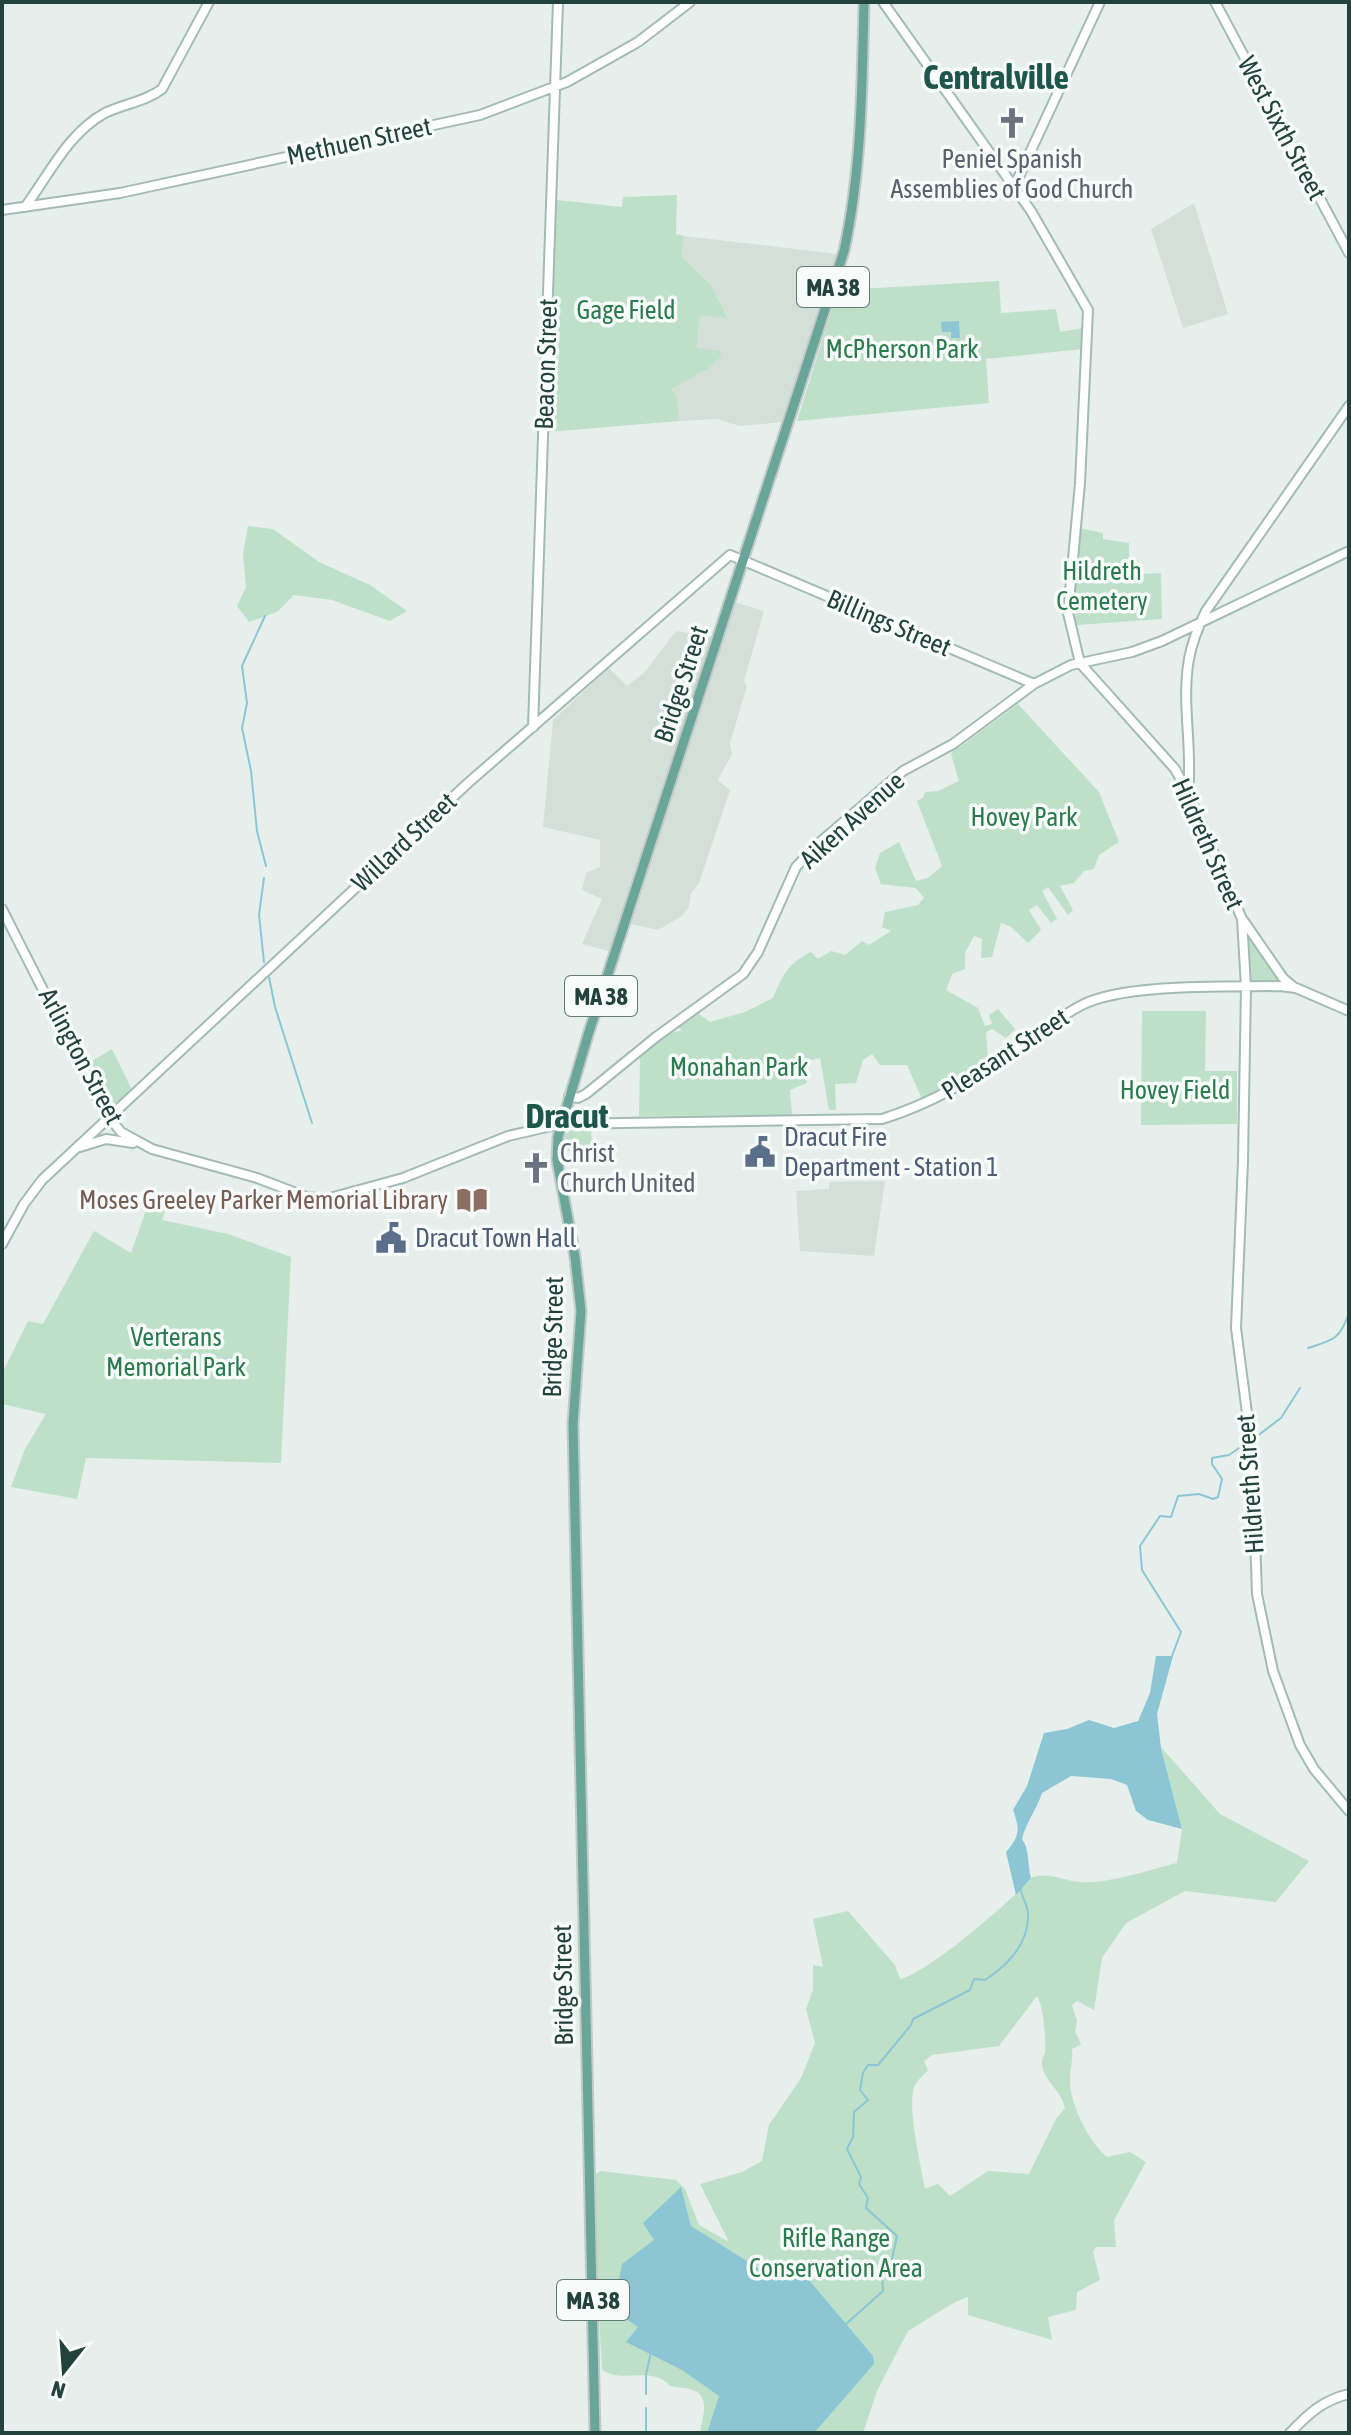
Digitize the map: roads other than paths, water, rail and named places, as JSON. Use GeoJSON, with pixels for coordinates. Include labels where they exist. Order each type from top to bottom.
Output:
{"type":"FeatureCollection","features":[{"type":"Feature","properties":{"kind":"main road","name":"Bridge Street"},"geometry":{"type":"LineString","coordinates":[[595,2433],[573,1424],[581,1311],[575,1257],[557,1160],[560,1124],[831,293],[851,221],[858,165],[864,2]]}},
{"type":"Feature","properties":{"kind":"street"},"geometry":{"type":"LineString","coordinates":[[25,207],[60,156],[82,131],[106,113],[162,89],[209,2]]}},
{"type":"Feature","properties":{"kind":"street","name":"Beacon Street"},"geometry":{"type":"LineString","coordinates":[[533,727],[558,2]]}},
{"type":"Feature","properties":{"kind":"street","name":"Methuen Street"},"geometry":{"type":"LineString","coordinates":[[2,210],[120,193],[480,115],[556,87],[638,42],[690,2]]}},
{"type":"Feature","properties":{"kind":"street","name":"Hildreth Street"},"geometry":{"type":"LineString","coordinates":[[883,2],[1040,224],[1088,310],[1080,483],[1068,613],[1080,663],[1166,758],[1188,793],[1242,919],[1246,987],[1242,1222],[1236,1328],[1252,1452],[1257,1594],[1273,1671],[1300,1745],[1314,1769],[1349,1811]]}},
{"type":"Feature","properties":{"kind":"street"},"geometry":{"type":"LineString","coordinates":[[1014,187],[1100,2]]}},
{"type":"Feature","properties":{"kind":"street","name":"West Sixth Street"},"geometry":{"type":"LineString","coordinates":[[1215,2],[1349,253]]}},
{"type":"Feature","properties":{"kind":"street"},"geometry":{"type":"LineString","coordinates":[[1188,793],[1191,770],[1187,670],[1201,622],[1349,406]]}},
{"type":"Feature","properties":{"kind":"street","name":"Aiken Avenue"},"geometry":{"type":"LineString","coordinates":[[569,1096],[578,1098],[586,1094],[656,1037],[743,974],[758,952],[796,867],[903,771],[953,744],[1034,684],[1080,663],[1132,652],[1162,641],[1349,551]]}},
{"type":"Feature","properties":{"kind":"street","name":"Willard Street"},"geometry":{"type":"LineString","coordinates":[[2,1244],[24,1204],[42,1180],[357,886],[730,555],[744,560]]}},
{"type":"Feature","properties":{"kind":"street","name":"Billings Street"},"geometry":{"type":"LineString","coordinates":[[744,560],[1034,684]]}},
{"type":"Feature","properties":{"kind":"street","name":"Arlington Street"},"geometry":{"type":"LineString","coordinates":[[2,909],[109,1117],[121,1132],[139,1144],[257,1178],[307,1197],[326,1199],[414,1174],[508,1136],[560,1124]]}},
{"type":"Feature","properties":{"kind":"street"},"geometry":{"type":"LineString","coordinates":[[1242,919],[1283,978],[1296,988]]}},
{"type":"Feature","properties":{"kind":"street","name":"Pleasant Street"},"geometry":{"type":"LineString","coordinates":[[560,1124],[882,1119],[930,1102],[1061,1018],[1106,996],[1141,991],[1296,988],[1349,1011]]}},
{"type":"Feature","properties":{"kind":"street"},"geometry":{"type":"LineString","coordinates":[[75,1148],[106,1139],[139,1144]]}},
{"type":"Feature","properties":{"kind":"street"},"geometry":{"type":"LineString","coordinates":[[1290,2433],[1317,2406],[1331,2398],[1349,2394]]}},
{"type":"Feature","properties":{"kind":"water"},"geometry":{"type":"Polygon","coordinates":[[[959,321],[960,338],[951,338],[951,332],[942,332],[941,322],[959,321]]]}},
{"type":"Feature","properties":{"kind":"water"},"geometry":{"type":"Polygon","coordinates":[[[1156,1656],[1173,1656],[1157,1714],[1161,1748],[1182,1829],[1148,1820],[1136,1811],[1127,1785],[1111,1779],[1071,1776],[1042,1793],[1026,1827],[1022,1839],[1031,1878],[1016,1895],[1006,1852],[1017,1832],[1013,1810],[1027,1786],[1044,1733],[1067,1729],[1089,1720],[1114,1728],[1138,1721],[1150,1693],[1156,1656]]]}},
{"type":"Feature","properties":{"kind":"water"},"geometry":{"type":"Polygon","coordinates":[[[681,2187],[691,2226],[758,2268],[809,2280],[873,2356],[874,2364],[814,2433],[707,2433],[719,2396],[682,2370],[626,2342],[638,2327],[613,2310],[622,2264],[654,2240],[643,2223],[681,2187]]]}},
{"type":"Feature","properties":{"kind":"waterway"},"geometry":{"type":"LineString","coordinates":[[265,616],[242,666],[247,703],[242,728],[251,771],[257,831],[266,866]]}},
{"type":"Feature","properties":{"kind":"waterway"},"geometry":{"type":"LineString","coordinates":[[264,878],[259,915],[264,962]]}},
{"type":"Feature","properties":{"kind":"waterway"},"geometry":{"type":"LineString","coordinates":[[269,977],[275,1007],[312,1123]]}},
{"type":"Feature","properties":{"kind":"waterway"},"geometry":{"type":"LineString","coordinates":[[1349,1294],[1349,1302]]}},
{"type":"Feature","properties":{"kind":"waterway"},"geometry":{"type":"LineString","coordinates":[[1308,1348],[1335,1337],[1349,1313]]}},
{"type":"Feature","properties":{"kind":"waterway"},"geometry":{"type":"LineString","coordinates":[[1256,1437],[1281,1418],[1300,1388]]}},
{"type":"Feature","properties":{"kind":"waterway"},"geometry":{"type":"LineString","coordinates":[[1172,1656],[1181,1632],[1142,1570],[1140,1546],[1160,1516],[1171,1517],[1178,1496],[1199,1494],[1213,1499],[1218,1497],[1222,1479],[1212,1464],[1212,1458],[1229,1455],[1245,1444]]}},
{"type":"Feature","properties":{"kind":"waterway"},"geometry":{"type":"LineString","coordinates":[[846,2324],[883,2291],[882,2273],[892,2259],[897,2236],[866,2208],[868,2198],[859,2184],[861,2177],[847,2149],[853,2137],[854,2112],[868,2100],[860,2090],[863,2073],[868,2065],[878,2065],[913,2019],[970,1990],[974,1979],[985,1980],[1016,1952],[1027,1925],[1028,1911],[1021,1890]]}},
{"type":"Feature","properties":{"kind":"waterway"},"geometry":{"type":"LineString","coordinates":[[646,2394],[651,2352]]}},
{"type":"Feature","properties":{"kind":"waterway"},"geometry":{"type":"LineString","coordinates":[[646,2408],[646,2433]]}},
{"type":"Feature","properties":{"kind":"place","name":"Peniel Spanish Assemblies of God Church"},"geometry":{"type":"Point","coordinates":[1012,123]}},
{"type":"Feature","properties":{"kind":"place","name":"Dracut Fire Department - Station 1"},"geometry":{"type":"Point","coordinates":[760,1152]}},
{"type":"Feature","properties":{"kind":"place","name":"Christ Church United"},"geometry":{"type":"Point","coordinates":[536,1168]}},
{"type":"Feature","properties":{"kind":"place","name":"Moses Greeley Parker Memorial Library"},"geometry":{"type":"Point","coordinates":[472,1200]}},
{"type":"Feature","properties":{"kind":"place","name":"Dracut Town Hall"},"geometry":{"type":"Point","coordinates":[391,1238]}},
{"type":"Feature","properties":{"kind":"district","name":"Centralville"},"geometry":{"type":"Point","coordinates":[996,76]}},
{"type":"Feature","properties":{"kind":"district","name":"Dracut"},"geometry":{"type":"Point","coordinates":[567,1115]}},
{"type":"Feature","properties":{"kind":"park label","name":"Gage Field"},"geometry":{"type":"Point","coordinates":[626,310]}},
{"type":"Feature","properties":{"kind":"park label","name":"McPherson Park"},"geometry":{"type":"Point","coordinates":[902,349]}},
{"type":"Feature","properties":{"kind":"park label","name":"Hildreth Cemetery"},"geometry":{"type":"Point","coordinates":[1102,586]}},
{"type":"Feature","properties":{"kind":"park label","name":"Hovey Park"},"geometry":{"type":"Point","coordinates":[1024,817]}},
{"type":"Feature","properties":{"kind":"park label","name":"Monahan Park"},"geometry":{"type":"Point","coordinates":[739,1067]}},
{"type":"Feature","properties":{"kind":"park label","name":"Hovey Field"},"geometry":{"type":"Point","coordinates":[1175,1090]}},
{"type":"Feature","properties":{"kind":"park label","name":"Verterans Memorial Park"},"geometry":{"type":"Point","coordinates":[176,1352]}},
{"type":"Feature","properties":{"kind":"park label","name":"Rifle Range Conservation Area"},"geometry":{"type":"Point","coordinates":[836,2253]}}]}
